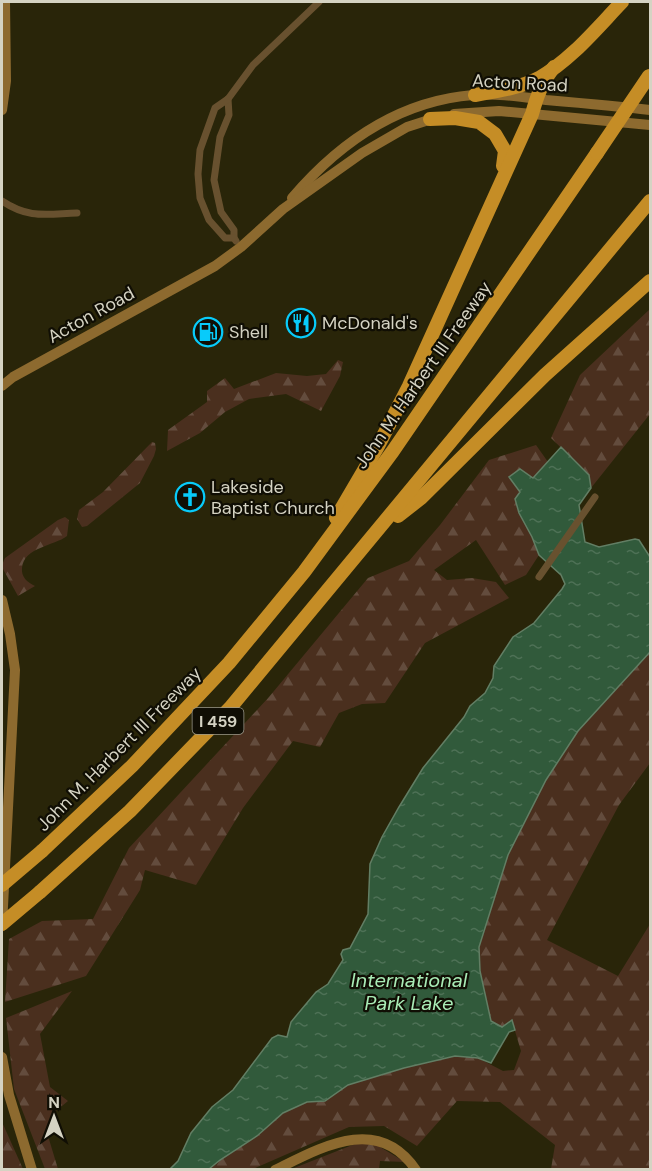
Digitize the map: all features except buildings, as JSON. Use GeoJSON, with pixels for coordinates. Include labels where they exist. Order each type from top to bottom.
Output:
{"type":"FeatureCollection","features":[{"type":"Feature","properties":{"kind":"highway"},"geometry":{"type":"LineString","coordinates":[[476,95],[520,86],[539,78],[584,42],[622,2]]}},
{"type":"Feature","properties":{"kind":"highway"},"geometry":{"type":"LineString","coordinates":[[304,572],[377,448],[409,386],[531,114],[544,80],[554,67]]}},
{"type":"Feature","properties":{"kind":"highway","name":"John M. Harbert III Freeway"},"geometry":{"type":"LineString","coordinates":[[2,885],[42,851],[132,766],[229,663],[304,572],[393,452],[650,75]]}},
{"type":"Feature","properties":{"kind":"highway"},"geometry":{"type":"LineString","coordinates":[[430,119],[455,118],[479,122],[495,134],[505,151],[501,180]]}},
{"type":"Feature","properties":{"kind":"highway","name":"I 459"},"geometry":{"type":"LineString","coordinates":[[2,925],[130,811],[230,708],[651,201]]}},
{"type":"Feature","properties":{"kind":"highway"},"geometry":{"type":"LineString","coordinates":[[377,532],[421,498],[545,375],[651,280]]}},
{"type":"Feature","properties":{"kind":"street"},"geometry":{"type":"LineString","coordinates":[[2,110],[6,81],[5,2]]}},
{"type":"Feature","properties":{"kind":"street"},"geometry":{"type":"LineString","coordinates":[[237,242],[225,238],[209,220],[200,198],[198,174],[200,150],[208,126],[215,108],[228,99],[253,65],[319,2]]}},
{"type":"Feature","properties":{"kind":"street","name":"Acton Road"},"geometry":{"type":"LineString","coordinates":[[283,209],[314,173],[372,127],[389,117],[429,102],[476,95],[651,110]]}},
{"type":"Feature","properties":{"kind":"street"},"geometry":{"type":"LineString","coordinates":[[228,99],[230,115],[220,136],[214,180],[221,212],[234,230],[237,242]]}},
{"type":"Feature","properties":{"kind":"street","name":"Acton Road"},"geometry":{"type":"LineString","coordinates":[[2,386],[13,377],[215,266],[237,242],[385,138],[407,127],[430,119],[474,112],[531,114],[651,125]]}},
{"type":"Feature","properties":{"kind":"street"},"geometry":{"type":"LineString","coordinates":[[2,201],[28,214],[77,213]]}},
{"type":"Feature","properties":{"kind":"street"},"geometry":{"type":"LineString","coordinates":[[539,577],[595,497]]}},
{"type":"Feature","properties":{"kind":"street"},"geometry":{"type":"LineString","coordinates":[[2,600],[15,670],[2,925]]}},
{"type":"Feature","properties":{"kind":"street"},"geometry":{"type":"LineString","coordinates":[[2,1057],[9,1095],[32,1170]]}},
{"type":"Feature","properties":{"kind":"street"},"geometry":{"type":"LineString","coordinates":[[275,1170],[328,1146],[366,1138],[384,1142],[399,1150],[416,1170]]}},
{"type":"Feature","properties":{"kind":"green space"},"geometry":{"type":"Polygon","coordinates":[[[650,309],[650,414],[591,488],[589,475],[551,438],[580,375],[650,309]]]}},
{"type":"Feature","properties":{"kind":"green space"},"geometry":{"type":"Polygon","coordinates":[[[338,360],[343,362],[340,376],[321,411],[286,394],[249,399],[225,412],[200,433],[167,451],[168,430],[207,402],[207,391],[225,378],[234,389],[276,373],[307,376],[326,374],[338,360]]]}},
{"type":"Feature","properties":{"kind":"green space"},"geometry":{"type":"Polygon","coordinates":[[[152,442],[155,443],[156,449],[154,456],[140,483],[87,526],[82,527],[77,519],[79,510],[103,492],[152,442]]]}},
{"type":"Feature","properties":{"kind":"green space"},"geometry":{"type":"Polygon","coordinates":[[[536,445],[548,462],[520,492],[539,555],[526,575],[505,585],[476,540],[434,570],[447,580],[472,578],[496,582],[509,598],[425,643],[385,703],[362,704],[339,713],[320,747],[293,741],[243,808],[196,885],[145,870],[140,890],[86,976],[5,1002],[9,939],[42,921],[93,919],[129,848],[269,697],[368,578],[409,561],[440,525],[489,460],[536,445]]]}},
{"type":"Feature","properties":{"kind":"green space"},"geometry":{"type":"Polygon","coordinates":[[[65,517],[69,520],[67,536],[34,551],[24,561],[22,571],[24,577],[35,586],[18,596],[3,569],[5,558],[65,517]]]}},
{"type":"Feature","properties":{"kind":"green space"},"geometry":{"type":"Polygon","coordinates":[[[650,652],[650,763],[619,805],[547,940],[618,976],[650,924],[650,1169],[551,1169],[555,1145],[500,1102],[457,1101],[417,1146],[384,1126],[349,1127],[253,1169],[209,1170],[220,1160],[257,1136],[283,1113],[307,1102],[325,1101],[347,1085],[455,1056],[478,1058],[503,1071],[514,1070],[521,1051],[512,1021],[502,1027],[491,1021],[480,971],[479,947],[508,855],[546,780],[578,731],[650,652]]]}},
{"type":"Feature","properties":{"kind":"green space"},"geometry":{"type":"Polygon","coordinates":[[[72,991],[40,1034],[50,1087],[68,1101],[51,1115],[48,1136],[58,1169],[45,1169],[14,1089],[6,1018],[72,991]]]}},
{"type":"Feature","properties":{"kind":"green space"},"geometry":{"type":"Polygon","coordinates":[[[2,1122],[23,1169],[2,1169],[2,1122]]]}},
{"type":"Feature","properties":{"kind":"green space"},"geometry":{"type":"Polygon","coordinates":[[[355,1144],[375,1144],[405,1162],[380,1161],[379,1169],[289,1170],[355,1144]]]}},
{"type":"Feature","properties":{"kind":"water","name":"International Park Lake"},"geometry":{"type":"Polygon","coordinates":[[[561,447],[589,475],[591,488],[579,505],[585,542],[599,547],[635,539],[639,540],[650,557],[650,652],[578,731],[546,780],[508,855],[479,947],[480,971],[491,1021],[502,1027],[512,1020],[515,1030],[509,1032],[491,1063],[478,1058],[455,1056],[348,1085],[325,1101],[307,1102],[283,1113],[257,1136],[209,1169],[169,1170],[178,1161],[191,1133],[212,1107],[233,1090],[272,1038],[278,1035],[287,1037],[291,1022],[316,992],[328,984],[343,960],[341,954],[343,950],[350,948],[368,914],[370,864],[399,807],[423,768],[464,717],[470,706],[485,693],[493,678],[494,666],[513,637],[534,623],[565,584],[561,575],[539,555],[519,513],[515,499],[520,492],[509,477],[520,469],[533,478],[561,447]]]}},
{"type":"Feature","properties":{"kind":"place","name":"McDonald's"},"geometry":{"type":"Point","coordinates":[301,323]}},
{"type":"Feature","properties":{"kind":"place","name":"Shell"},"geometry":{"type":"Point","coordinates":[208,332]}},
{"type":"Feature","properties":{"kind":"place","name":"Lakeside Baptist Church"},"geometry":{"type":"Point","coordinates":[190,497]}}]}
